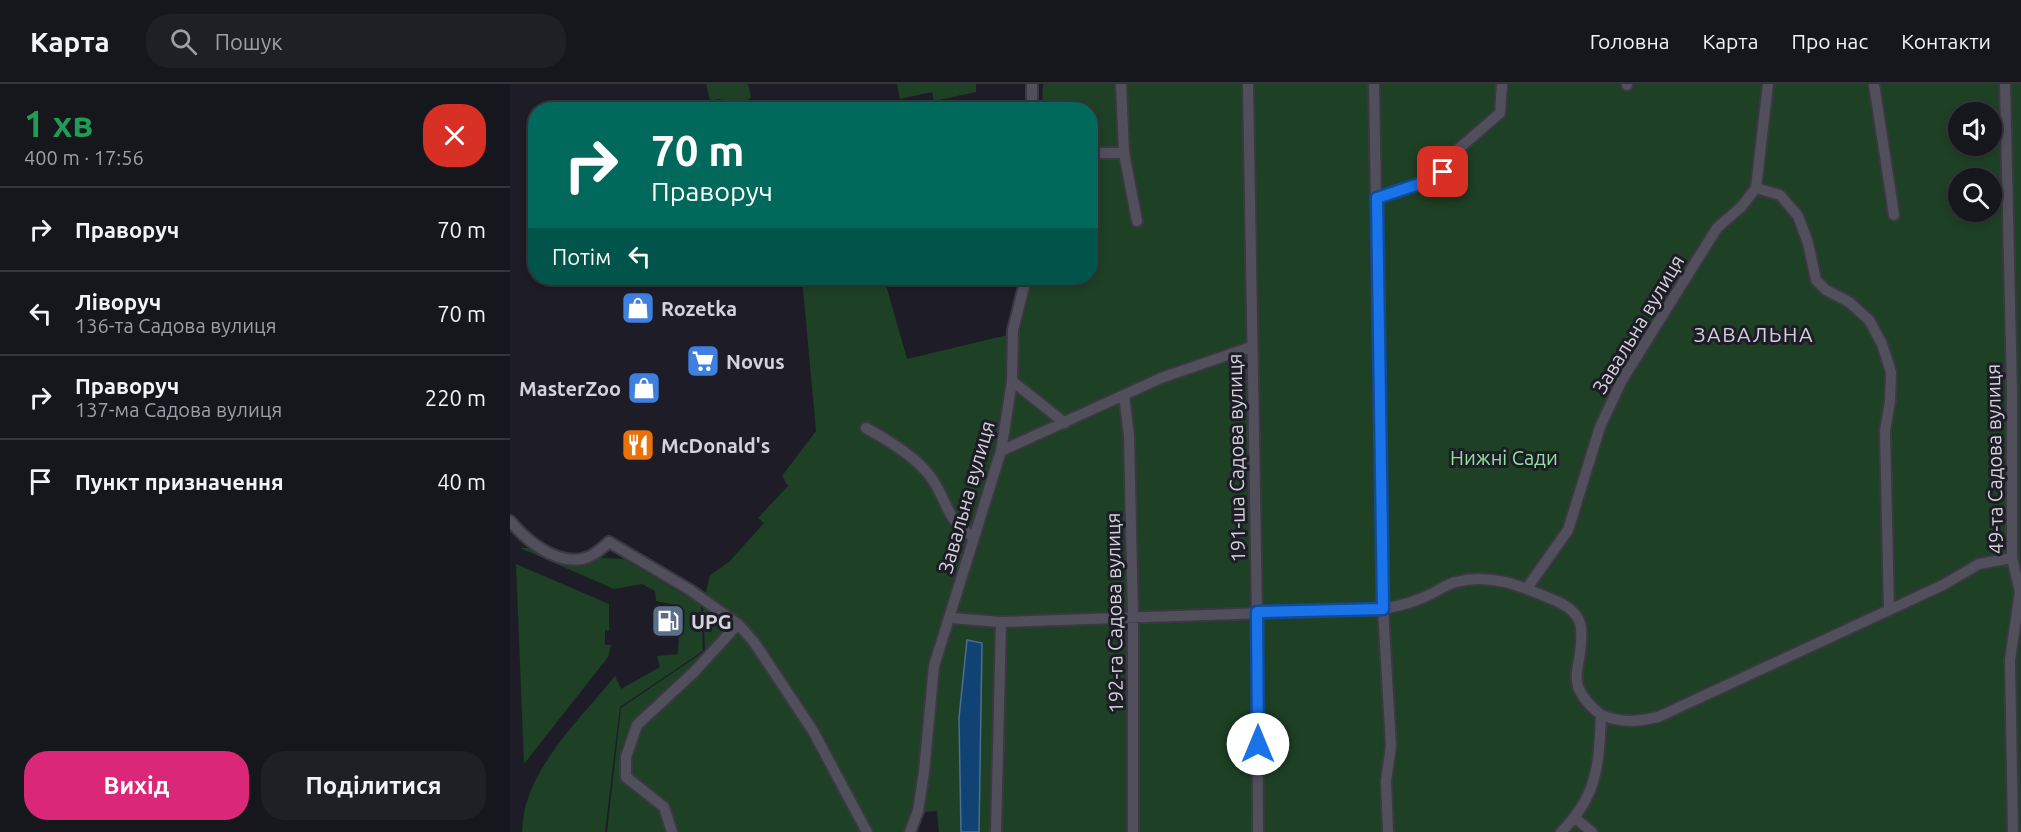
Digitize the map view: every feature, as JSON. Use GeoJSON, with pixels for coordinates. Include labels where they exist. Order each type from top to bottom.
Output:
{"type":"FeatureCollection","features":[{"type":"Feature","properties":{"kind":"street"},"geometry":{"type":"LineString","coordinates":[[1032,84],[1032,102]]}},
{"type":"Feature","properties":{"kind":"street"},"geometry":{"type":"LineString","coordinates":[[1121,84],[1124,153],[1137,221]]}},
{"type":"Feature","properties":{"kind":"street","name":"191-ша Садова вулиця"},"geometry":{"type":"LineString","coordinates":[[1248,84],[1257,612],[1258,832]]}},
{"type":"Feature","properties":{"kind":"street"},"geometry":{"type":"LineString","coordinates":[[1374,84],[1383,609],[1391,746],[1386,781],[1388,832]]}},
{"type":"Feature","properties":{"kind":"street"},"geometry":{"type":"LineString","coordinates":[[1377,198],[1440,177],[1448,158],[1500,113],[1502,84]]}},
{"type":"Feature","properties":{"kind":"street"},"geometry":{"type":"LineString","coordinates":[[1768,84],[1756,188],[1780,195],[1798,216],[1808,243],[1816,280],[1826,290],[1849,302],[1869,320],[1882,344],[1891,372],[1890,401],[1885,431],[1889,610]]}},
{"type":"Feature","properties":{"kind":"street"},"geometry":{"type":"LineString","coordinates":[[1874,84],[1894,215]]}},
{"type":"Feature","properties":{"kind":"street","name":"49-та Садова вулиця"},"geometry":{"type":"LineString","coordinates":[[2005,84],[2012,392],[2012,558],[2021,592],[2010,660],[2013,832]]}},
{"type":"Feature","properties":{"kind":"street"},"geometry":{"type":"LineString","coordinates":[[1098,153],[1124,153]]}},
{"type":"Feature","properties":{"kind":"street","name":"Завальна вулиця"},"geometry":{"type":"LineString","coordinates":[[1527,588],[1568,530],[1600,427],[1622,380],[1717,228],[1742,206],[1756,188]]}},
{"type":"Feature","properties":{"kind":"street","name":"Завальна вулиця"},"geometry":{"type":"LineString","coordinates":[[910,832],[918,811],[924,772],[933,671],[1001,451],[1012,381],[1013,330],[1024,285]]}},
{"type":"Feature","properties":{"kind":"street"},"geometry":{"type":"LineString","coordinates":[[1001,451],[1161,378],[1251,347]]}},
{"type":"Feature","properties":{"kind":"street"},"geometry":{"type":"LineString","coordinates":[[1012,381],[1065,423]]}},
{"type":"Feature","properties":{"kind":"street","name":"192-га Садова вулиця"},"geometry":{"type":"LineString","coordinates":[[1124,395],[1129,436],[1133,617],[1133,832]]}},
{"type":"Feature","properties":{"kind":"street"},"geometry":{"type":"LineString","coordinates":[[866,428],[881,436],[925,471],[955,525],[973,537]]}},
{"type":"Feature","properties":{"kind":"street"},"geometry":{"type":"LineString","coordinates":[[510,521],[539,548],[557,556],[581,560],[597,554],[609,542],[690,590],[738,624],[754,642],[813,731],[867,832]]}},
{"type":"Feature","properties":{"kind":"street"},"geometry":{"type":"LineString","coordinates":[[951,618],[1001,622],[1383,609],[1409,604],[1455,582],[1494,578],[1527,588],[1562,603],[1578,616],[1581,627],[1575,673],[1578,689],[1589,705],[1601,715],[1619,722],[1637,722],[1658,717],[1943,585],[1979,564],[2012,558]]}},
{"type":"Feature","properties":{"kind":"street"},"geometry":{"type":"LineString","coordinates":[[996,832],[1001,622]]}},
{"type":"Feature","properties":{"kind":"street"},"geometry":{"type":"LineString","coordinates":[[672,832],[664,807],[626,777],[626,758],[632,736],[638,725],[694,672],[738,624]]}},
{"type":"Feature","properties":{"kind":"street"},"geometry":{"type":"LineString","coordinates":[[1562,832],[1575,818],[1595,783],[1599,762],[1601,715]]}},
{"type":"Feature","properties":{"kind":"street"},"geometry":{"type":"LineString","coordinates":[[1575,818],[1592,832]]}},
{"type":"Feature","properties":{"kind":"green space"},"geometry":{"type":"Polygon","coordinates":[[[706,84],[748,84],[751,97],[746,102],[710,100],[706,84]]]}},
{"type":"Feature","properties":{"kind":"green space"},"geometry":{"type":"Polygon","coordinates":[[[897,84],[976,84],[976,92],[934,101],[932,92],[900,99],[897,84]]]}},
{"type":"Feature","properties":{"kind":"green space","name":"Нижні Сади"},"geometry":{"type":"Polygon","coordinates":[[[1043,84],[2021,84],[2021,832],[939,832],[937,811],[922,812],[916,832],[607,832],[621,708],[705,651],[703,605],[710,575],[729,562],[764,523],[758,518],[788,486],[782,476],[816,431],[803,285],[886,285],[907,359],[1020,332],[1030,285],[1098,285],[1098,102],[1042,102],[1043,84]]]}},
{"type":"Feature","properties":{"kind":"green space"},"geometry":{"type":"Polygon","coordinates":[[[520,548],[527,548],[569,564],[601,558],[624,559],[701,605],[703,651],[620,707],[605,832],[522,832],[525,810],[532,788],[555,748],[615,676],[621,689],[660,667],[657,656],[678,654],[681,606],[656,601],[655,591],[642,584],[614,589],[520,548]]]}},
{"type":"Feature","properties":{"kind":"green space"},"geometry":{"type":"Polygon","coordinates":[[[516,564],[609,604],[609,631],[605,630],[605,645],[611,645],[608,657],[524,764],[516,564]]]}},
{"type":"Feature","properties":{"kind":"water"},"geometry":{"type":"Polygon","coordinates":[[[967,640],[982,643],[979,832],[961,832],[959,718],[967,640]]]}},
{"type":"Feature","properties":{"kind":"place","name":"Rozetka"},"geometry":{"type":"Point","coordinates":[638,308]}},
{"type":"Feature","properties":{"kind":"place","name":"Novus"},"geometry":{"type":"Point","coordinates":[703,361]}},
{"type":"Feature","properties":{"kind":"place","name":"MasterZoo"},"geometry":{"type":"Point","coordinates":[644,388]}},
{"type":"Feature","properties":{"kind":"place","name":"McDonald's"},"geometry":{"type":"Point","coordinates":[638,445]}},
{"type":"Feature","properties":{"kind":"place","name":"UPG"},"geometry":{"type":"Point","coordinates":[668,621]}},
{"type":"Feature","properties":{"kind":"district","name":"ЗАВАЛЬНА"},"geometry":{"type":"Point","coordinates":[1754,334]}},
{"type":"Feature","properties":{"kind":"route"},"geometry":{"type":"LineString","coordinates":[[1258,744],[1257,612],[1383,609],[1377,198],[1440,177],[1443,172]]}}]}
